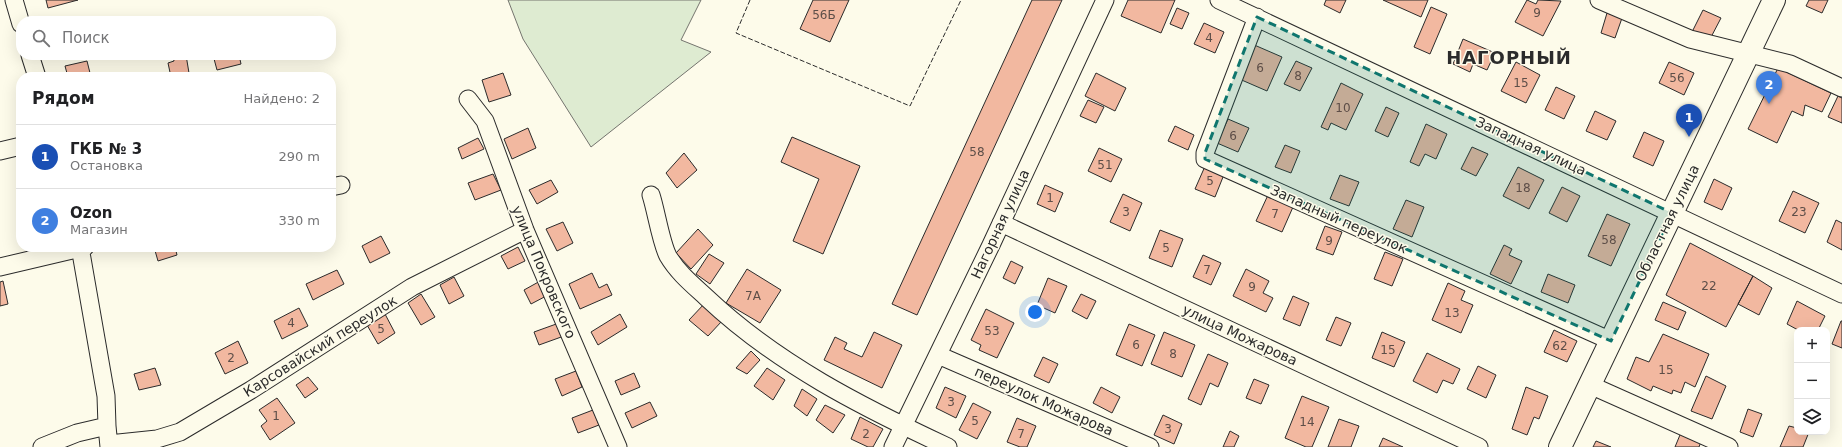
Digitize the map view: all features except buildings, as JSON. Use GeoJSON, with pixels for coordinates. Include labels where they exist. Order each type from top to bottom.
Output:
{"type":"FeatureCollection","features":[{"type":"Feature","properties":{"kind":"main road","name":"Областная улица"},"geometry":{"type":"LineString","coordinates":[[1560,447],[1774,0]]}},
{"type":"Feature","properties":{"kind":"street"},"geometry":{"type":"LineString","coordinates":[[14,0],[19,16]]}},
{"type":"Feature","properties":{"kind":"street","name":"Нагорная улица"},"geometry":{"type":"LineString","coordinates":[[893,447],[1001,223],[1105,0]]}},
{"type":"Feature","properties":{"kind":"street","name":"Западная улица"},"geometry":{"type":"LineString","coordinates":[[1219,0],[1842,294]]}},
{"type":"Feature","properties":{"kind":"street"},"geometry":{"type":"LineString","coordinates":[[1599,0],[1690,40],[1790,64],[1842,88]]}},
{"type":"Feature","properties":{"kind":"street","name":"Западный переулок"},"geometry":{"type":"LineString","coordinates":[[1257,18],[1205,153],[1205,159],[1611,341]]}},
{"type":"Feature","properties":{"kind":"street"},"geometry":{"type":"LineString","coordinates":[[32,60],[35,72]]}},
{"type":"Feature","properties":{"kind":"street","name":"улица Покровского"},"geometry":{"type":"LineString","coordinates":[[468,99],[484,121],[525,230],[618,447]]}},
{"type":"Feature","properties":{"kind":"street"},"geometry":{"type":"LineString","coordinates":[[0,151],[16,147]]}},
{"type":"Feature","properties":{"kind":"street"},"geometry":{"type":"LineString","coordinates":[[651,195],[668,254],[678,272],[717,308],[758,341],[812,378],[948,447]]}},
{"type":"Feature","properties":{"kind":"street","name":"улица Можарова"},"geometry":{"type":"LineString","coordinates":[[1001,223],[1479,447]]}},
{"type":"Feature","properties":{"kind":"street","name":"Карсовайский переулок"},"geometry":{"type":"LineString","coordinates":[[109,446],[157,439],[180,432],[251,390],[412,287],[525,230]]}},
{"type":"Feature","properties":{"kind":"street"},"geometry":{"type":"LineString","coordinates":[[0,267],[62,252]]}},
{"type":"Feature","properties":{"kind":"street"},"geometry":{"type":"LineString","coordinates":[[83,252],[106,396],[109,446]]}},
{"type":"Feature","properties":{"kind":"street","name":"переулок Можарова"},"geometry":{"type":"LineString","coordinates":[[938,355],[1150,447]]}},
{"type":"Feature","properties":{"kind":"street"},"geometry":{"type":"LineString","coordinates":[[1590,385],[1729,447]]}},
{"type":"Feature","properties":{"kind":"street"},"geometry":{"type":"LineString","coordinates":[[42,447],[77,433],[107,426]]}},
{"type":"Feature","properties":{"kind":"highlighted area"},"geometry":{"type":"Polygon","coordinates":[[[1257,17],[1672,213],[1611,341],[1205,159],[1205,153],[1257,17]]]}},
{"type":"Feature","properties":{"kind":"green space"},"geometry":{"type":"Polygon","coordinates":[[[508,0],[701,0],[681,40],[711,52],[591,147],[523,39],[508,0]]]}},
{"type":"Feature","properties":{"kind":"fence"},"geometry":{"type":"LineString","coordinates":[[750,0],[736,33],[910,106],[961,0]]}},
{"type":"Feature","properties":{"kind":"place","name":"Ozon"},"geometry":{"type":"Point","coordinates":[1769,104]}},
{"type":"Feature","properties":{"kind":"place","name":"ГКБ № 3"},"geometry":{"type":"Point","coordinates":[1689,137]}},
{"type":"Feature","properties":{"kind":"district","name":"НАГОРНЫЙ"},"geometry":{"type":"Point","coordinates":[1509,58]}}]}
